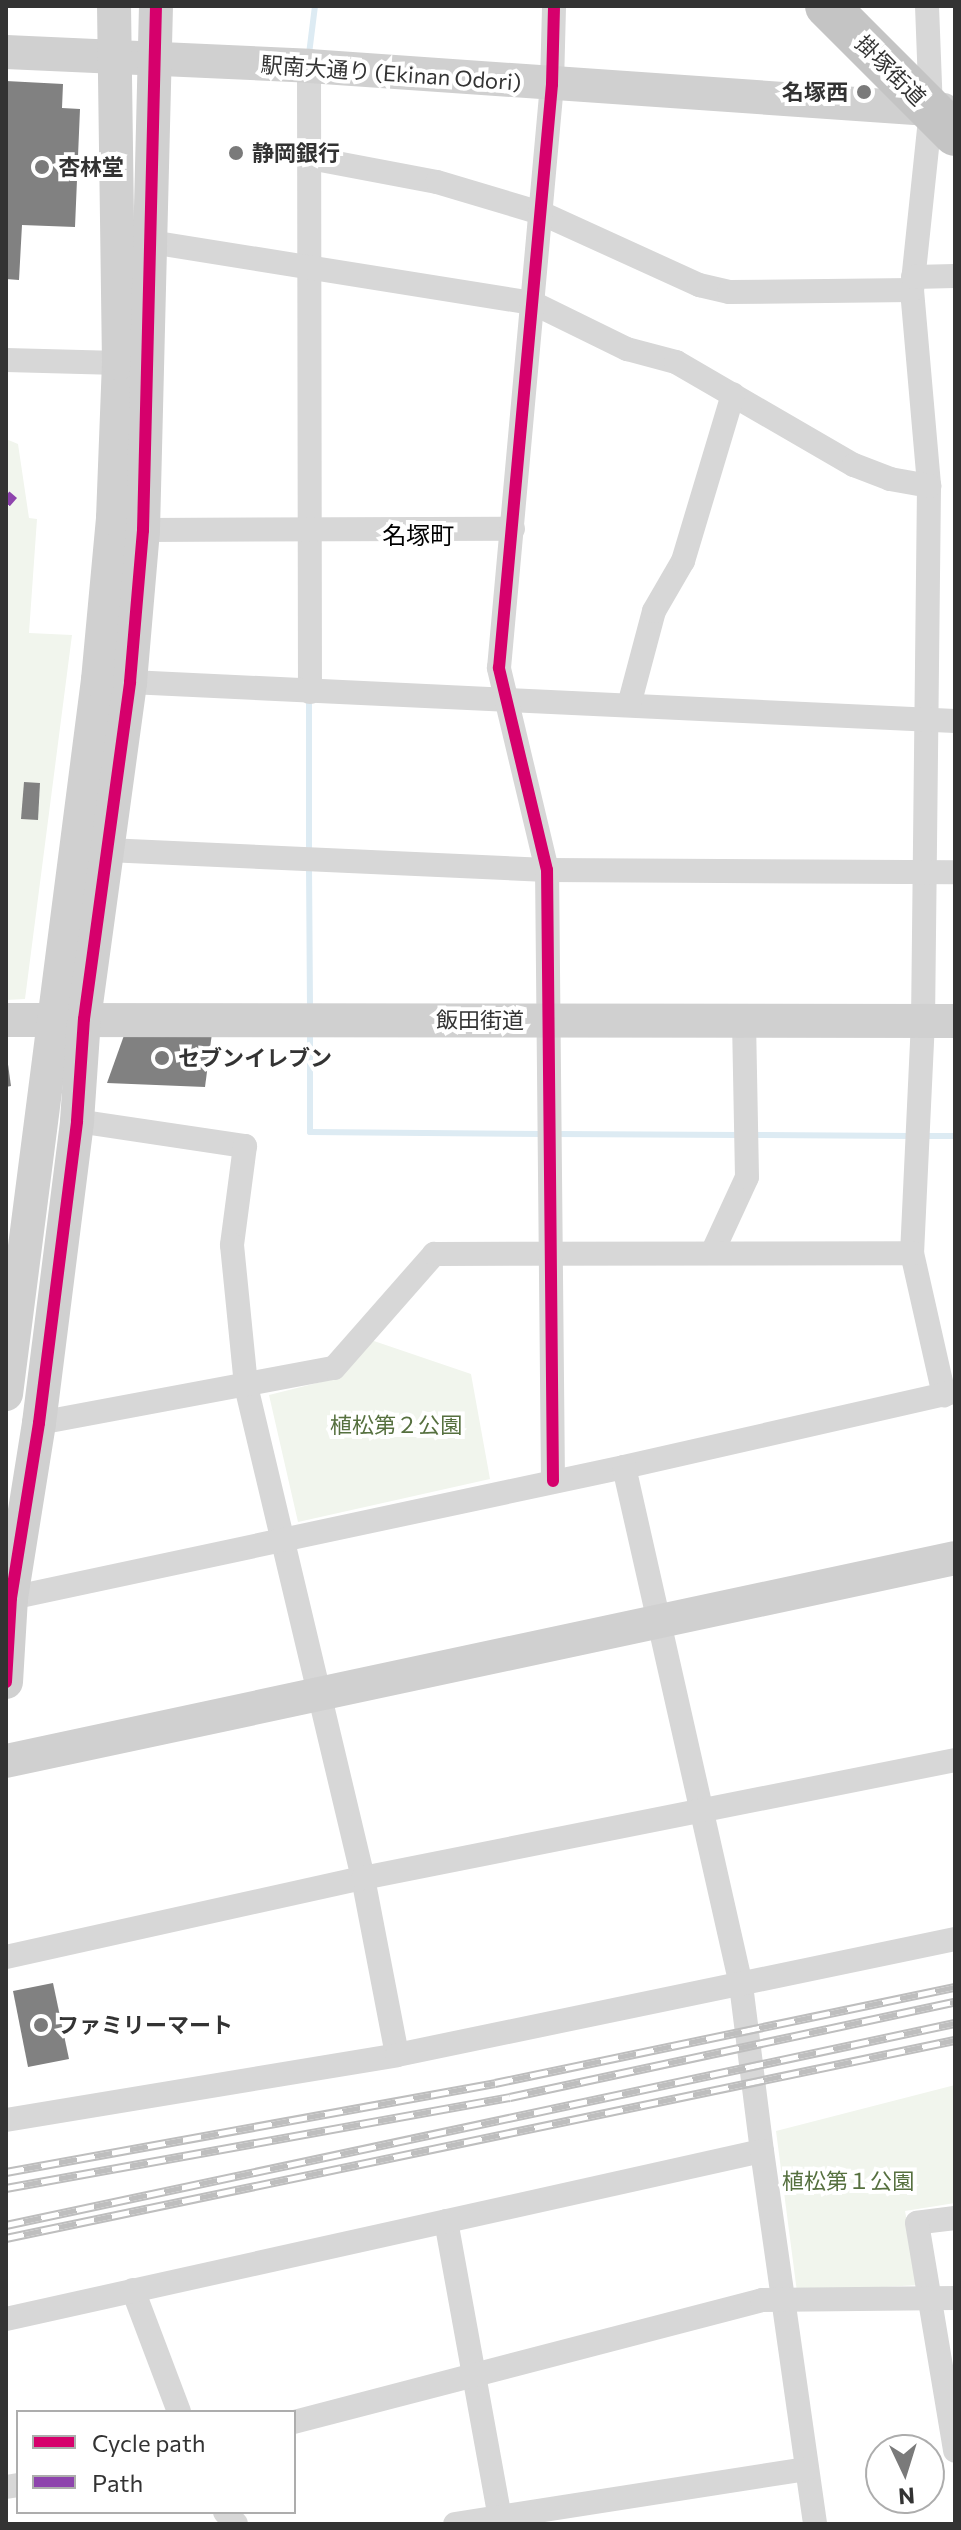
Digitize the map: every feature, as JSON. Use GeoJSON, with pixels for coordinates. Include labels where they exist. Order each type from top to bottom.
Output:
{"type":"FeatureCollection","features":[{"type":"Feature","properties":{"kind":"highway","name":"掛塚街道"},"geometry":{"type":"LineString","coordinates":[[827,6],[947,118]]}},
{"type":"Feature","properties":{"kind":"street"},"geometry":{"type":"LineString","coordinates":[[6,1682],[11,1598],[39,1423],[77,1121],[69,1019],[113,518],[119,363],[114,6]]}},
{"type":"Feature","properties":{"kind":"street"},"geometry":{"type":"LineString","coordinates":[[6,1394],[10,1330],[69,1019],[107,850],[130,682],[143,530],[156,6]]}},
{"type":"Feature","properties":{"kind":"street"},"geometry":{"type":"LineString","coordinates":[[553,1481],[547,1250],[547,870],[499,668],[552,84],[554,6]]}},
{"type":"Feature","properties":{"kind":"street"},"geometry":{"type":"LineString","coordinates":[[11,1598],[949,1394],[912,1253],[939,1021],[923,873],[929,486],[912,284],[947,118],[927,6]]}},
{"type":"Feature","properties":{"kind":"street","name":"駅南大通り (Ekinan Odori)"},"geometry":{"type":"LineString","coordinates":[[6,52],[309,66],[947,118]]}},
{"type":"Feature","properties":{"kind":"street"},"geometry":{"type":"LineString","coordinates":[[309,66],[310,692]]}},
{"type":"Feature","properties":{"kind":"street"},"geometry":{"type":"LineString","coordinates":[[310,158],[437,182],[541,213],[699,285],[729,292],[912,284],[955,276]]}},
{"type":"Feature","properties":{"kind":"street"},"geometry":{"type":"LineString","coordinates":[[151,242],[533,303],[627,349],[676,362],[854,465],[890,479],[929,486]]}},
{"type":"Feature","properties":{"kind":"street"},"geometry":{"type":"LineString","coordinates":[[6,360],[119,363]]}},
{"type":"Feature","properties":{"kind":"street"},"geometry":{"type":"LineString","coordinates":[[629,705],[654,611],[683,561],[733,394]]}},
{"type":"Feature","properties":{"kind":"street"},"geometry":{"type":"LineString","coordinates":[[143,530],[513,529]]}},
{"type":"Feature","properties":{"kind":"street"},"geometry":{"type":"LineString","coordinates":[[130,682],[955,721]]}},
{"type":"Feature","properties":{"kind":"street"},"geometry":{"type":"LineString","coordinates":[[107,850],[547,870],[955,872]]}},
{"type":"Feature","properties":{"kind":"street","name":"飯田街道"},"geometry":{"type":"LineString","coordinates":[[6,1020],[939,1021]]}},
{"type":"Feature","properties":{"kind":"street"},"geometry":{"type":"LineString","coordinates":[[713,1251],[747,1177],[744,1020]]}},
{"type":"Feature","properties":{"kind":"street"},"geometry":{"type":"LineString","coordinates":[[77,1121],[245,1146],[232,1245],[246,1386],[363,1878],[397,2055]]}},
{"type":"Feature","properties":{"kind":"street"},"geometry":{"type":"LineString","coordinates":[[39,1423],[334,1368],[434,1254],[547,1250],[912,1253]]}},
{"type":"Feature","properties":{"kind":"street"},"geometry":{"type":"LineString","coordinates":[[624,1467],[699,1815],[741,1985],[780,2298],[815,2524]]}},
{"type":"Feature","properties":{"kind":"street"},"geometry":{"type":"LineString","coordinates":[[6,1761],[657,1618],[955,1558]]}},
{"type":"Feature","properties":{"kind":"street"},"geometry":{"type":"LineString","coordinates":[[6,1957],[363,1878],[699,1815],[955,1760]]}},
{"type":"Feature","properties":{"kind":"street"},"geometry":{"type":"LineString","coordinates":[[6,2120],[397,2055],[955,1939]]}},
{"type":"Feature","properties":{"kind":"street"},"geometry":{"type":"LineString","coordinates":[[6,2319],[762,2151]]}},
{"type":"Feature","properties":{"kind":"street"},"geometry":{"type":"LineString","coordinates":[[955,2218],[917,2223],[955,2451]]}},
{"type":"Feature","properties":{"kind":"street"},"geometry":{"type":"LineString","coordinates":[[446,2221],[500,2520]]}},
{"type":"Feature","properties":{"kind":"street"},"geometry":{"type":"LineString","coordinates":[[133,2290],[178,2410]]}},
{"type":"Feature","properties":{"kind":"street"},"geometry":{"type":"LineString","coordinates":[[296,2421],[780,2298],[955,2298]]}},
{"type":"Feature","properties":{"kind":"street"},"geometry":{"type":"LineString","coordinates":[[455,2524],[500,2520],[806,2469]]}},
{"type":"Feature","properties":{"kind":"green space"},"geometry":{"type":"Polygon","coordinates":[[[6,439],[18,444],[29,518],[37,519],[29,633],[72,635],[25,999],[6,1000],[6,439]]]}},
{"type":"Feature","properties":{"kind":"green space","name":"植松第２公園"},"geometry":{"type":"Polygon","coordinates":[[[371,1340],[471,1374],[490,1479],[298,1522],[269,1395],[341,1377],[371,1340]]]}},
{"type":"Feature","properties":{"kind":"green space","name":"植松第１公園"},"geometry":{"type":"Polygon","coordinates":[[[955,2085],[955,2203],[905,2211],[919,2285],[797,2292],[776,2131],[955,2085]]]}},
{"type":"Feature","properties":{"kind":"building","name":"杏林堂"},"geometry":{"type":"Polygon","coordinates":[[[6,81],[63,84],[62,108],[80,109],[75,227],[22,225],[19,280],[6,279],[6,81]]]}},
{"type":"Feature","properties":{"kind":"building"},"geometry":{"type":"Polygon","coordinates":[[[24,782],[40,783],[38,820],[21,819],[24,782]]]}},
{"type":"Feature","properties":{"kind":"building","name":"セブンイレブン"},"geometry":{"type":"Polygon","coordinates":[[[127,1027],[212,1033],[205,1087],[107,1083],[127,1027]]]}},
{"type":"Feature","properties":{"kind":"building"},"geometry":{"type":"Polygon","coordinates":[[[6,1050],[11,1086],[6,1087],[6,1050]]]}},
{"type":"Feature","properties":{"kind":"building","name":"ファミリーマート"},"geometry":{"type":"Polygon","coordinates":[[[53,1983],[69,2059],[28,2067],[13,1991],[53,1983]]]}},
{"type":"Feature","properties":{"kind":"waterway"},"geometry":{"type":"LineString","coordinates":[[309,54],[315,6]]}},
{"type":"Feature","properties":{"kind":"waterway"},"geometry":{"type":"LineString","coordinates":[[309,697],[309,854]]}},
{"type":"Feature","properties":{"kind":"waterway"},"geometry":{"type":"LineString","coordinates":[[309,865],[310,1010]]}},
{"type":"Feature","properties":{"kind":"waterway"},"geometry":{"type":"LineString","coordinates":[[310,1033],[310,1132],[543,1134]]}},
{"type":"Feature","properties":{"kind":"waterway"},"geometry":{"type":"LineString","coordinates":[[555,1134],[739,1135]]}},
{"type":"Feature","properties":{"kind":"waterway"},"geometry":{"type":"LineString","coordinates":[[751,1135],[911,1136]]}},
{"type":"Feature","properties":{"kind":"waterway"},"geometry":{"type":"LineString","coordinates":[[923,1136],[955,1136]]}},
{"type":"Feature","properties":{"kind":"railway"},"geometry":{"type":"LineString","coordinates":[[6,2172],[495,2083],[955,1987]]}},
{"type":"Feature","properties":{"kind":"railway"},"geometry":{"type":"LineString","coordinates":[[6,2188],[510,2097],[955,2002]]}},
{"type":"Feature","properties":{"kind":"railway"},"geometry":{"type":"LineString","coordinates":[[6,2225],[955,2023]]}},
{"type":"Feature","properties":{"kind":"railway"},"geometry":{"type":"LineString","coordinates":[[6,2238],[955,2040]]}},
{"type":"Feature","properties":{"kind":"marked path"},"geometry":{"type":"LineString","coordinates":[[6,503],[13,495]]}},
{"type":"Feature","properties":{"kind":"cycle path"},"geometry":{"type":"LineString","coordinates":[[6,1682],[11,1598],[39,1423],[77,1121],[84,1019],[130,682],[143,530],[156,6]]}},
{"type":"Feature","properties":{"kind":"cycle path"},"geometry":{"type":"LineString","coordinates":[[553,1481],[547,870],[499,668],[552,84],[554,6]]}},
{"type":"Feature","properties":{"kind":"place","name":"名塚西"},"geometry":{"type":"Point","coordinates":[864,92]}},
{"type":"Feature","properties":{"kind":"place","name":"静岡銀行"},"geometry":{"type":"Point","coordinates":[236,153]}},
{"type":"Feature","properties":{"kind":"place","name":"杏林堂"},"geometry":{"type":"Point","coordinates":[42,167]}},
{"type":"Feature","properties":{"kind":"place","name":"セブンイレブン"},"geometry":{"type":"Point","coordinates":[162,1058]}},
{"type":"Feature","properties":{"kind":"place","name":"ファミリーマート"},"geometry":{"type":"Point","coordinates":[41,2025]}},
{"type":"Feature","properties":{"kind":"district","name":"名塚町"},"geometry":{"type":"Point","coordinates":[418,535]}}]}
